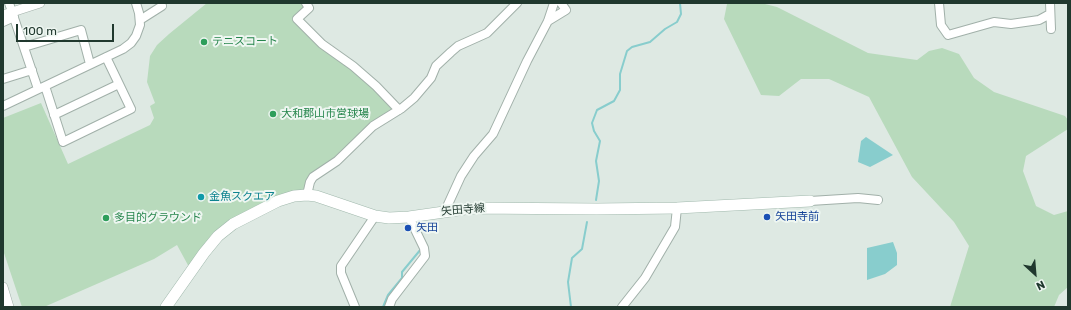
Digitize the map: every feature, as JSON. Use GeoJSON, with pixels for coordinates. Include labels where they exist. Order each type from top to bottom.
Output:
{"type":"FeatureCollection","features":[{"type":"Feature","properties":{"kind":"main road","name":"矢田寺線"},"geometry":{"type":"LineString","coordinates":[[166,307],[210,244],[224,231],[233,224],[278,202],[294,196],[307,195],[330,200],[375,216],[389,218],[409,217],[472,208],[677,208],[810,201]]}},
{"type":"Feature","properties":{"kind":"street"},"geometry":{"type":"LineString","coordinates":[[3,15],[40,3]]}},
{"type":"Feature","properties":{"kind":"street"},"geometry":{"type":"LineString","coordinates":[[3,106],[106,57],[131,43],[136,36],[140,25],[136,3]]}},
{"type":"Feature","properties":{"kind":"street"},"geometry":{"type":"LineString","coordinates":[[306,3],[309,8],[297,19],[322,44],[354,66],[399,110]]}},
{"type":"Feature","properties":{"kind":"street"},"geometry":{"type":"LineString","coordinates":[[307,195],[310,182],[314,177],[337,161],[373,126],[399,110],[414,98],[431,78],[436,66],[450,52],[458,46],[486,33],[517,3]]}},
{"type":"Feature","properties":{"kind":"street"},"geometry":{"type":"LineString","coordinates":[[445,211],[467,166],[493,134],[526,61],[548,21],[554,3]]}},
{"type":"Feature","properties":{"kind":"street"},"geometry":{"type":"LineString","coordinates":[[548,21],[566,10],[561,3]]}},
{"type":"Feature","properties":{"kind":"street"},"geometry":{"type":"LineString","coordinates":[[939,3],[941,24],[948,35],[994,22],[1011,24],[1039,20],[1050,14]]}},
{"type":"Feature","properties":{"kind":"street"},"geometry":{"type":"LineString","coordinates":[[1050,3],[1051,29]]}},
{"type":"Feature","properties":{"kind":"street"},"geometry":{"type":"LineString","coordinates":[[140,20],[162,6]]}},
{"type":"Feature","properties":{"kind":"street"},"geometry":{"type":"LineString","coordinates":[[3,22],[12,11]]}},
{"type":"Feature","properties":{"kind":"street"},"geometry":{"type":"LineString","coordinates":[[12,11],[32,70],[42,87],[54,115],[63,142],[131,109],[106,57]]}},
{"type":"Feature","properties":{"kind":"street"},"geometry":{"type":"LineString","coordinates":[[24,47],[81,30],[90,64]]}},
{"type":"Feature","properties":{"kind":"street"},"geometry":{"type":"LineString","coordinates":[[3,79],[32,70]]}},
{"type":"Feature","properties":{"kind":"street"},"geometry":{"type":"LineString","coordinates":[[54,115],[119,84]]}},
{"type":"Feature","properties":{"kind":"street"},"geometry":{"type":"LineString","coordinates":[[810,201],[858,198],[878,200]]}},
{"type":"Feature","properties":{"kind":"street"},"geometry":{"type":"LineString","coordinates":[[622,307],[645,278],[675,227],[677,208]]}},
{"type":"Feature","properties":{"kind":"street"},"geometry":{"type":"LineString","coordinates":[[355,307],[341,272],[341,266],[375,216]]}},
{"type":"Feature","properties":{"kind":"street"},"geometry":{"type":"LineString","coordinates":[[389,307],[392,299],[425,256],[424,248],[409,217]]}},
{"type":"Feature","properties":{"kind":"street"},"geometry":{"type":"LineString","coordinates":[[3,287],[9,307]]}},
{"type":"Feature","properties":{"kind":"green space"},"geometry":{"type":"Polygon","coordinates":[[[207,3],[303,3],[307,8],[294,20],[354,70],[395,111],[337,159],[310,177],[303,190],[237,217],[212,234],[189,267],[177,245],[154,259],[44,307],[22,307],[3,250],[3,118],[41,103],[68,164],[150,125],[154,118],[150,106],[155,103],[147,82],[150,56],[157,45],[207,3]]]}},
{"type":"Feature","properties":{"kind":"green space"},"geometry":{"type":"Polygon","coordinates":[[[761,3],[777,7],[868,53],[917,60],[929,51],[942,48],[959,54],[974,78],[994,92],[1065,116],[1068,120],[1068,129],[1026,156],[1023,171],[1036,206],[1054,215],[1068,211],[1068,287],[1059,295],[1054,307],[950,307],[969,246],[954,222],[912,177],[869,97],[829,79],[801,79],[779,96],[761,95],[724,19],[727,4],[761,3]]]}},
{"type":"Feature","properties":{"kind":"water"},"geometry":{"type":"Polygon","coordinates":[[[866,137],[893,155],[870,167],[858,162],[861,141],[866,137]]]}},
{"type":"Feature","properties":{"kind":"water"},"geometry":{"type":"Polygon","coordinates":[[[893,242],[897,253],[897,265],[885,274],[867,280],[867,248],[893,242]]]}},
{"type":"Feature","properties":{"kind":"waterway"},"geometry":{"type":"LineString","coordinates":[[596,200],[599,181],[596,161],[600,141],[594,131],[592,123],[597,110],[614,101],[620,90],[620,74],[627,51],[632,47],[650,42],[665,29],[677,22],[681,14],[680,3]]}},
{"type":"Feature","properties":{"kind":"waterway"},"geometry":{"type":"LineString","coordinates":[[571,307],[568,282],[572,258],[582,249],[587,222]]}},
{"type":"Feature","properties":{"kind":"waterway"},"geometry":{"type":"LineString","coordinates":[[383,307],[388,295],[402,278],[402,272],[421,249]]}},
{"type":"Feature","properties":{"kind":"place","name":"テニスコート"},"geometry":{"type":"Point","coordinates":[204,42]}},
{"type":"Feature","properties":{"kind":"place","name":"大和郡山市営球場"},"geometry":{"type":"Point","coordinates":[273,114]}},
{"type":"Feature","properties":{"kind":"place","name":"金魚スクエア"},"geometry":{"type":"Point","coordinates":[201,197]}},
{"type":"Feature","properties":{"kind":"place","name":"矢田寺前"},"geometry":{"type":"Point","coordinates":[767,217]}},
{"type":"Feature","properties":{"kind":"place","name":"多目的グラウンド"},"geometry":{"type":"Point","coordinates":[106,218]}},
{"type":"Feature","properties":{"kind":"place","name":"矢田"},"geometry":{"type":"Point","coordinates":[408,228]}}]}
